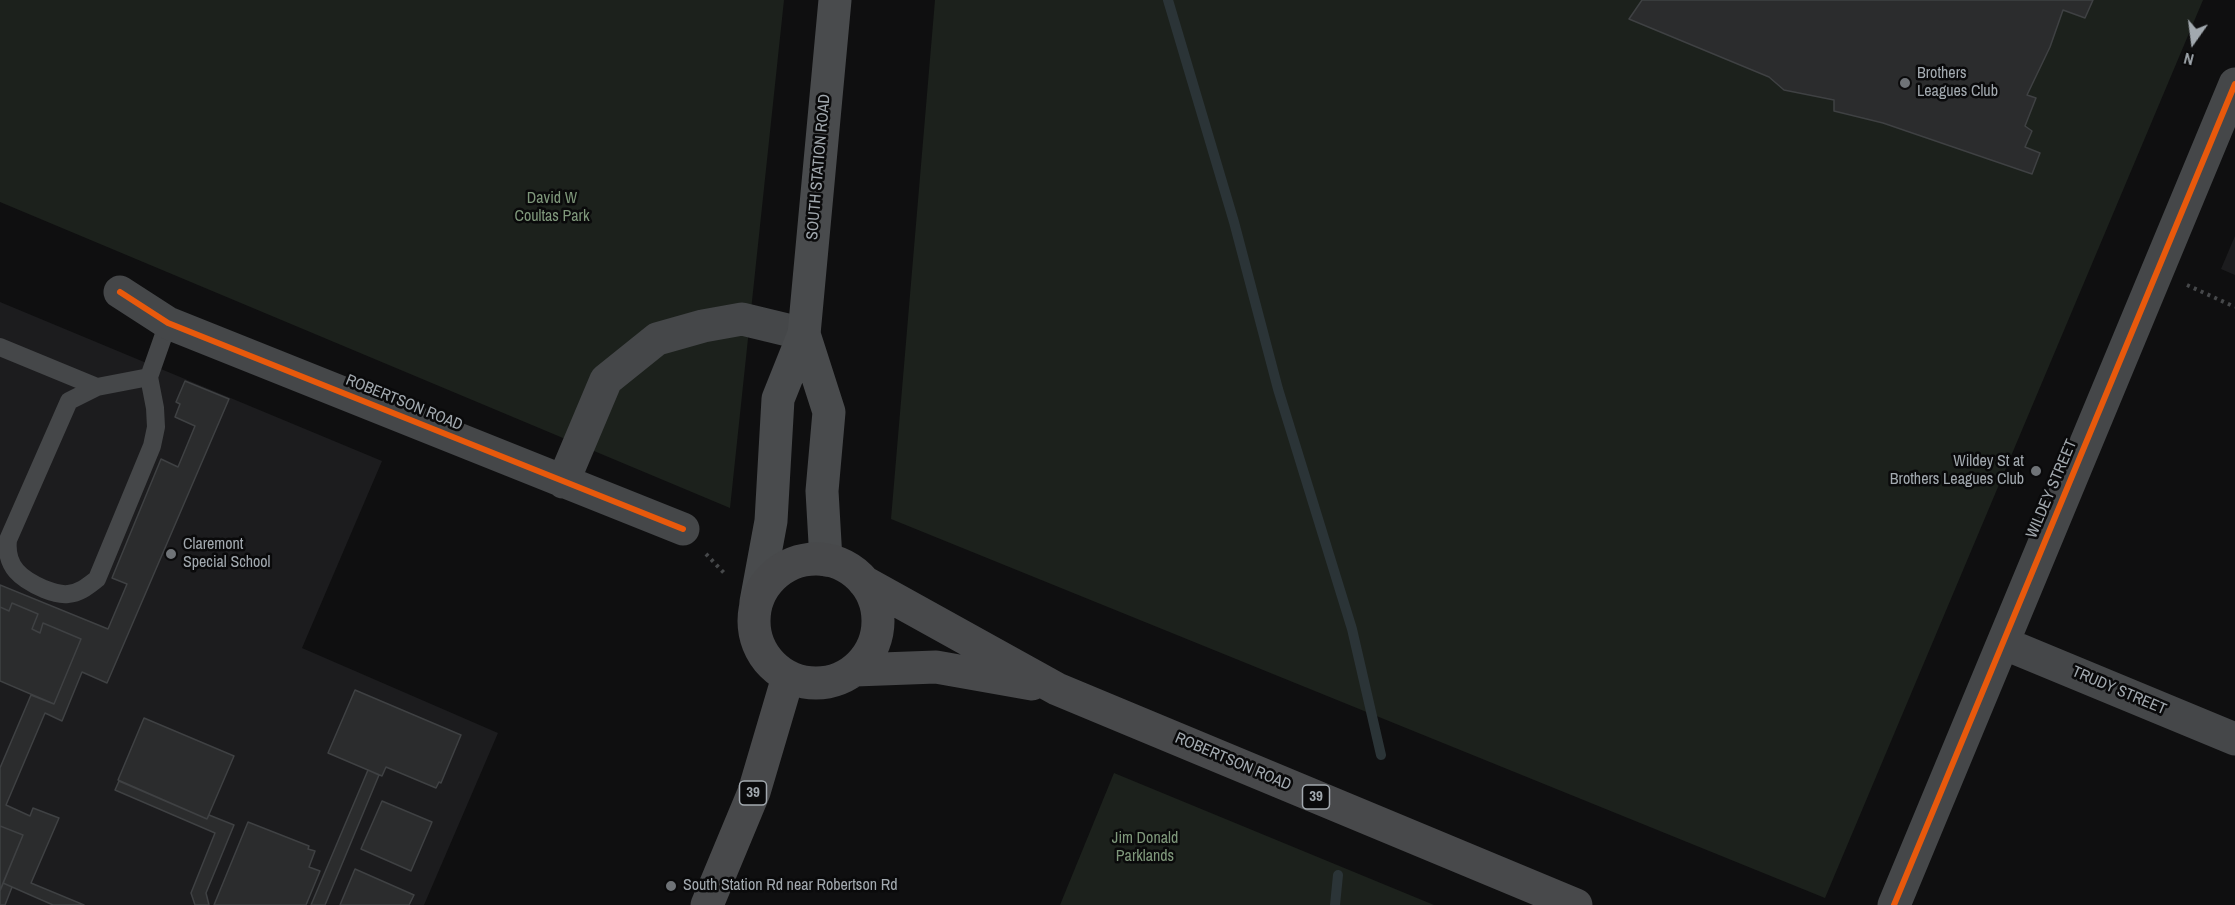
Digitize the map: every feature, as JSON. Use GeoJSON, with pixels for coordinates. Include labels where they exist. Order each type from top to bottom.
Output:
{"type":"FeatureCollection","features":[{"type":"Feature","properties":{"kind":"main road","name":"SOUTH STATION ROAD"},"geometry":{"type":"LineString","coordinates":[[788,677],[771,664],[758,646],[753,624],[771,521],[778,399],[804,334],[835,0]]}},
{"type":"Feature","properties":{"kind":"main road","name":"SOUTH STATION ROAD"},"geometry":{"type":"LineString","coordinates":[[804,334],[829,412],[822,491],[826,560]]}},
{"type":"Feature","properties":{"kind":"main road","name":"39"},"geometry":{"type":"LineString","coordinates":[[707,905],[754,792],[788,677],[811,683],[834,681],[855,670],[868,655],[876,638],[878,618],[874,598],[864,582],[847,567],[826,560],[804,560],[783,568],[766,583],[756,603]]}},
{"type":"Feature","properties":{"kind":"main road","name":"ROBERTSON ROAD"},"geometry":{"type":"LineString","coordinates":[[864,582],[1057,689],[1576,905]]}},
{"type":"Feature","properties":{"kind":"main road","name":"ROBERTSON ROAD"},"geometry":{"type":"LineString","coordinates":[[855,670],[936,667],[1057,689]]}},
{"type":"Feature","properties":{"kind":"street","name":"WILDEY STREET"},"geometry":{"type":"LineString","coordinates":[[1894,905],[2235,84]]}},
{"type":"Feature","properties":{"kind":"street","name":"ROBERTSON ROAD"},"geometry":{"type":"LineString","coordinates":[[120,292],[168,323],[683,529]]}},
{"type":"Feature","properties":{"kind":"street"},"geometry":{"type":"LineString","coordinates":[[563,482],[606,380],[657,339],[703,326],[742,319],[804,334]]}},
{"type":"Feature","properties":{"kind":"street","name":"TRUDY STREET"},"geometry":{"type":"LineString","coordinates":[[2003,643],[2235,739]]}},
{"type":"Feature","properties":{"kind":"lane"},"geometry":{"type":"LineString","coordinates":[[149,377],[97,387],[69,401],[8,540],[7,550],[14,571],[27,582],[54,593],[67,595],[83,590],[97,579],[152,446],[156,427],[149,377],[168,323]]}},
{"type":"Feature","properties":{"kind":"lane"},"geometry":{"type":"LineString","coordinates":[[0,347],[97,387]]}},
{"type":"Feature","properties":{"kind":"path"},"geometry":{"type":"LineString","coordinates":[[2157,272],[2235,307]]}},
{"type":"Feature","properties":{"kind":"path"},"geometry":{"type":"LineString","coordinates":[[683,529],[728,577]]}},
{"type":"Feature","properties":{"kind":"shaded area"},"geometry":{"type":"Polygon","coordinates":[[[2235,236],[2235,275],[2221,269],[2235,236]]]}},
{"type":"Feature","properties":{"kind":"shaded area","name":"Claremont Special School"},"geometry":{"type":"Polygon","coordinates":[[[0,302],[382,461],[302,648],[498,733],[424,905],[0,905],[0,302]]]}},
{"type":"Feature","properties":{"kind":"green space","name":"David W Coultas Park"},"geometry":{"type":"Polygon","coordinates":[[[0,0],[784,0],[730,508],[0,202],[0,0]]]}},
{"type":"Feature","properties":{"kind":"green space"},"geometry":{"type":"Polygon","coordinates":[[[935,0],[2203,0],[1825,898],[891,519],[935,0]]]}},
{"type":"Feature","properties":{"kind":"green space","name":"Jim Donald Parklands"},"geometry":{"type":"Polygon","coordinates":[[[1114,773],[1434,905],[1060,905],[1114,773]]]}},
{"type":"Feature","properties":{"kind":"building","name":"Brothers Leagues Club"},"geometry":{"type":"Polygon","coordinates":[[[1642,0],[2093,0],[2085,18],[2063,10],[2050,47],[2027,95],[2036,98],[2025,126],[2032,131],[2025,147],[2040,153],[2032,174],[1883,123],[1834,111],[1834,100],[1784,90],[1769,77],[1629,19],[1642,0]]]}},
{"type":"Feature","properties":{"kind":"building"},"geometry":{"type":"Polygon","coordinates":[[[185,381],[229,399],[107,683],[82,672],[62,721],[45,713],[6,805],[30,816],[33,808],[59,818],[31,883],[84,905],[53,905],[3,883],[23,835],[0,826],[0,768],[31,695],[54,704],[81,639],[43,623],[40,633],[32,629],[38,614],[12,603],[9,611],[0,607],[0,585],[108,629],[127,584],[112,578],[161,459],[178,467],[195,426],[175,417],[180,404],[176,402],[185,381]]]}},
{"type":"Feature","properties":{"kind":"building"},"geometry":{"type":"Polygon","coordinates":[[[12,603],[38,614],[32,629],[40,633],[43,623],[81,639],[54,704],[0,681],[0,607],[9,611],[12,603]]]}},
{"type":"Feature","properties":{"kind":"building"},"geometry":{"type":"Polygon","coordinates":[[[355,690],[461,735],[441,783],[439,782],[436,788],[386,767],[382,776],[328,753],[355,690]]]}},
{"type":"Feature","properties":{"kind":"building"},"geometry":{"type":"Polygon","coordinates":[[[144,718],[234,756],[207,819],[118,780],[144,718]]]}},
{"type":"Feature","properties":{"kind":"building"},"geometry":{"type":"Polygon","coordinates":[[[368,770],[379,775],[325,905],[311,905],[368,770]]]}},
{"type":"Feature","properties":{"kind":"building"},"geometry":{"type":"Polygon","coordinates":[[[119,781],[207,819],[209,815],[234,825],[206,893],[209,905],[195,905],[191,893],[215,833],[115,790],[119,781]]]}},
{"type":"Feature","properties":{"kind":"building"},"geometry":{"type":"Polygon","coordinates":[[[382,801],[432,822],[411,871],[361,849],[382,801]]]}},
{"type":"Feature","properties":{"kind":"building"},"geometry":{"type":"Polygon","coordinates":[[[248,822],[309,846],[308,849],[315,851],[309,867],[320,871],[306,905],[214,905],[248,822]]]}},
{"type":"Feature","properties":{"kind":"building"},"geometry":{"type":"Polygon","coordinates":[[[0,826],[23,835],[0,891],[0,826]]]}},
{"type":"Feature","properties":{"kind":"building"},"geometry":{"type":"Polygon","coordinates":[[[355,869],[414,895],[409,905],[340,905],[355,869]]]}},
{"type":"Feature","properties":{"kind":"building"},"geometry":{"type":"Polygon","coordinates":[[[3,883],[12,887],[5,905],[0,905],[0,891],[3,883]]]}},
{"type":"Feature","properties":{"kind":"waterway"},"geometry":{"type":"LineString","coordinates":[[1168,0],[1234,222],[1278,389],[1352,629],[1381,755]]}},
{"type":"Feature","properties":{"kind":"waterway"},"geometry":{"type":"LineString","coordinates":[[1335,905],[1338,875]]}},
{"type":"Feature","properties":{"kind":"cycle path"},"geometry":{"type":"LineString","coordinates":[[1894,905],[2235,84]]}},
{"type":"Feature","properties":{"kind":"cycle path"},"geometry":{"type":"LineString","coordinates":[[120,292],[168,323],[683,529]]}},
{"type":"Feature","properties":{"kind":"place","name":"Brothers Leagues Club"},"geometry":{"type":"Point","coordinates":[1905,83]}},
{"type":"Feature","properties":{"kind":"place","name":"Wildey St at Brothers Leagues Club"},"geometry":{"type":"Point","coordinates":[2036,471]}},
{"type":"Feature","properties":{"kind":"place","name":"Claremont Special School"},"geometry":{"type":"Point","coordinates":[171,554]}},
{"type":"Feature","properties":{"kind":"place","name":"South Station Rd near Robertson Rd"},"geometry":{"type":"Point","coordinates":[671,886]}}]}
